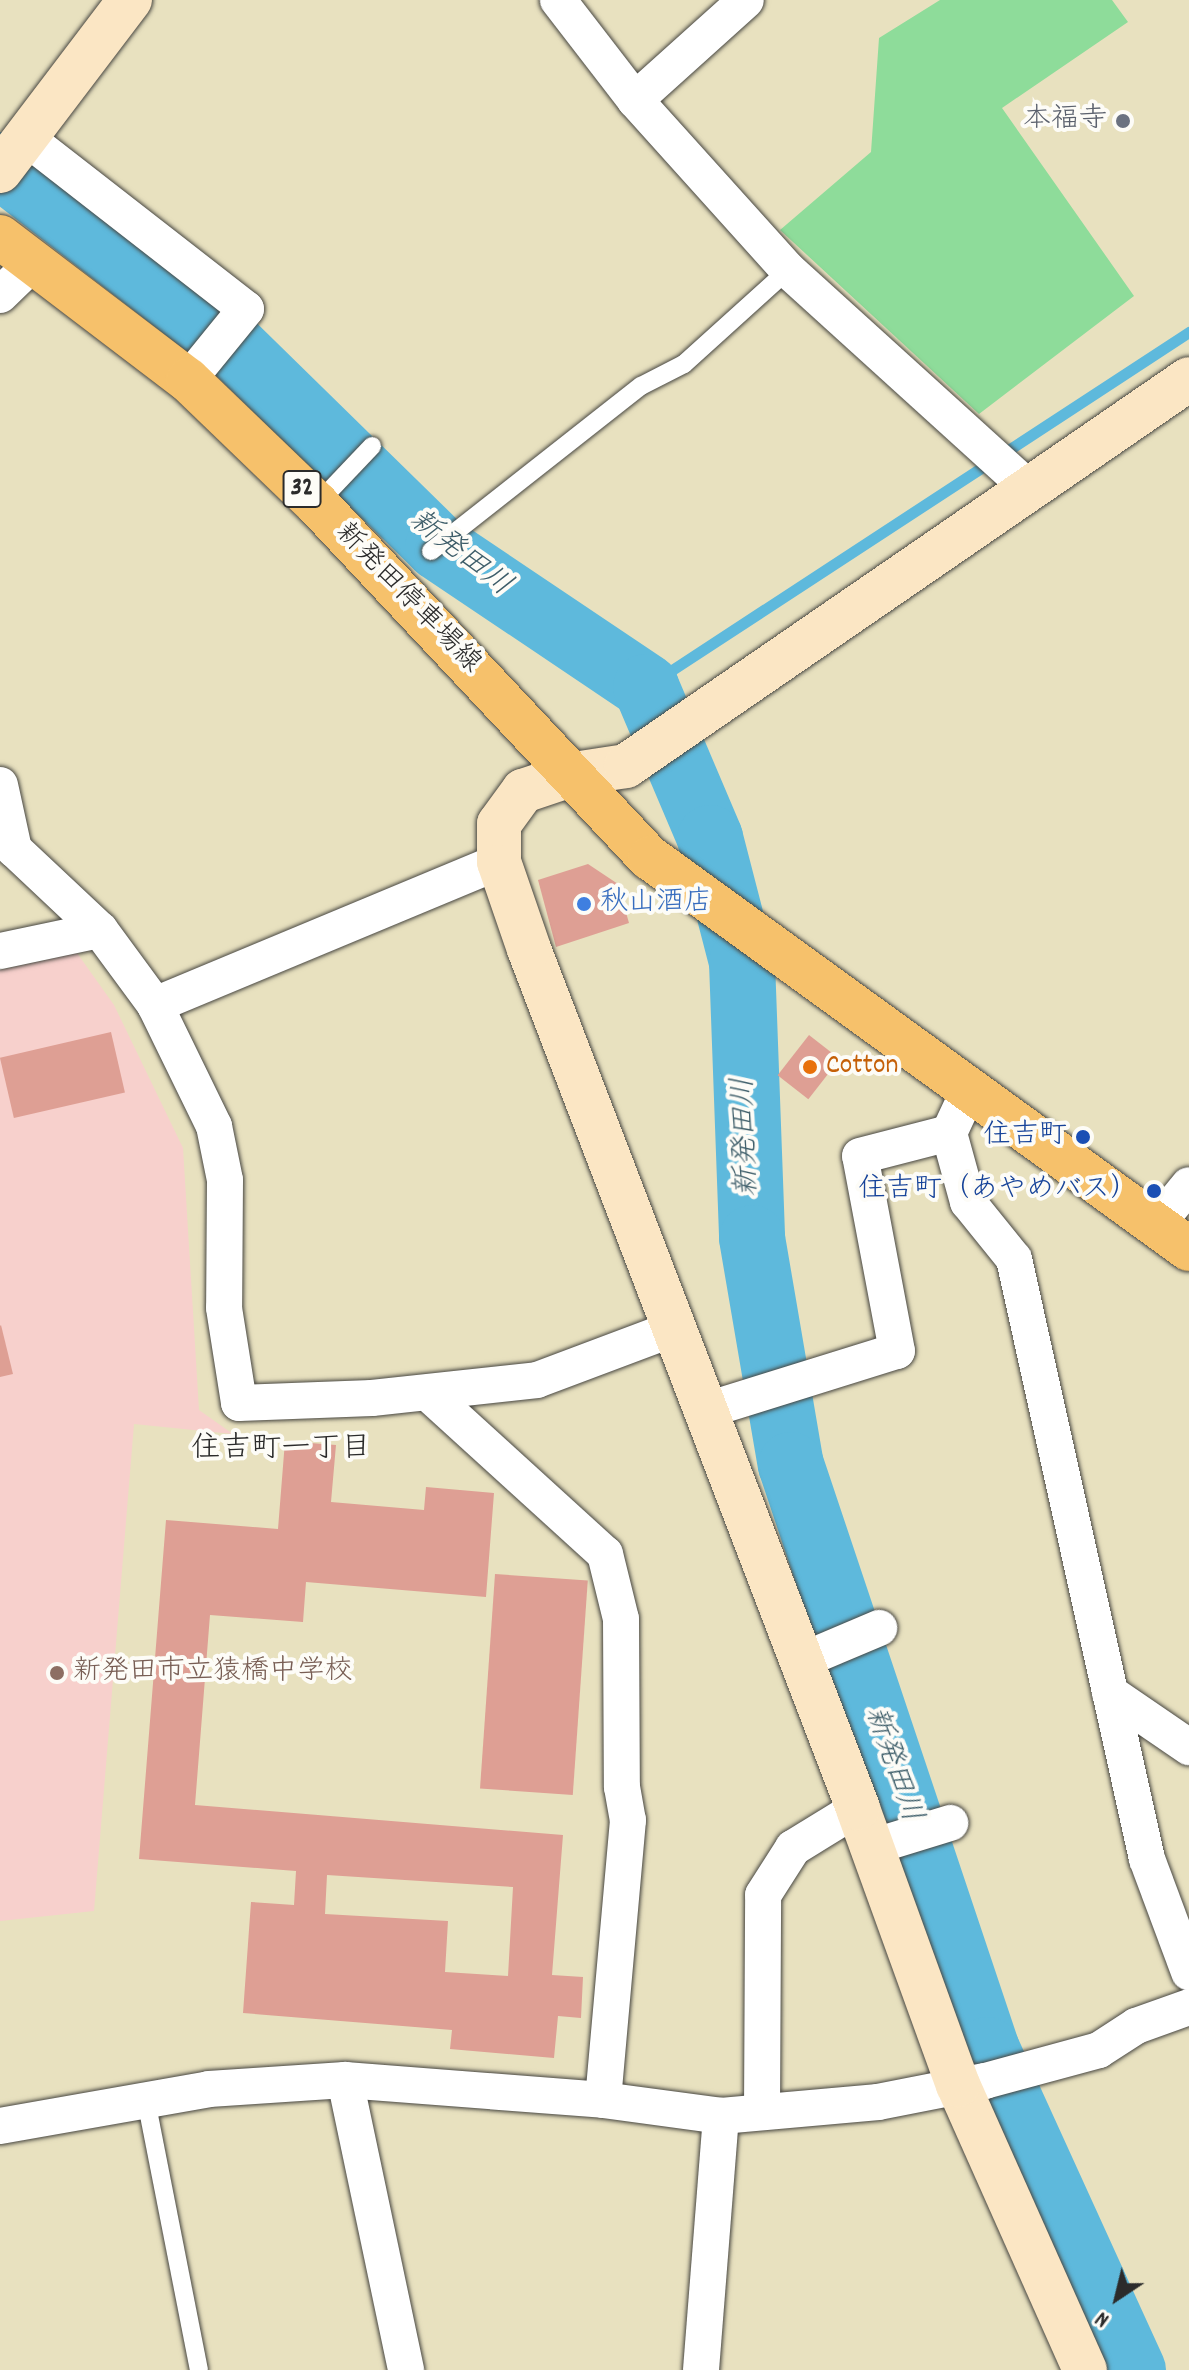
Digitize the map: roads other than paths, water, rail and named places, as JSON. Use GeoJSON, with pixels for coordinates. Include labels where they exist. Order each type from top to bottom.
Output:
{"type":"FeatureCollection","features":[{"type":"Feature","properties":{"kind":"main road","name":"新発田停車場線"},"geometry":{"type":"LineString","coordinates":[[17,249],[201,364],[317,504],[650,858],[969,1090]]}},
{"type":"Feature","properties":{"kind":"main road","name":"32"},"geometry":{"type":"LineString","coordinates":[[969,1090],[1173,1237]]}},
{"type":"Feature","properties":{"kind":"street"},"geometry":{"type":"LineString","coordinates":[[558,0],[635,100],[788,270],[1027,487]]}},
{"type":"Feature","properties":{"kind":"street"},"geometry":{"type":"LineString","coordinates":[[635,100],[746,0]]}},
{"type":"Feature","properties":{"kind":"street"},"geometry":{"type":"LineString","coordinates":[[116,4],[12,154],[246,309],[201,364]]}},
{"type":"Feature","properties":{"kind":"street"},"geometry":{"type":"LineString","coordinates":[[0,295],[17,249]]}},
{"type":"Feature","properties":{"kind":"street"},"geometry":{"type":"LineString","coordinates":[[1085,2370],[972,2083],[878,1831],[817,1653],[704,1411],[499,862],[499,824],[523,791],[574,774],[626,766],[1027,487],[1189,379]]}},
{"type":"Feature","properties":{"kind":"street"},"geometry":{"type":"LineString","coordinates":[[0,785],[7,843],[100,930],[155,1005],[214,1126],[225,1180],[224,1308],[239,1403],[428,1393],[537,1380],[673,1329]]}},
{"type":"Feature","properties":{"kind":"street"},"geometry":{"type":"LineString","coordinates":[[155,1005],[499,862]]}},
{"type":"Feature","properties":{"kind":"street"},"geometry":{"type":"LineString","coordinates":[[0,951],[100,930]]}},
{"type":"Feature","properties":{"kind":"street"},"geometry":{"type":"LineString","coordinates":[[969,1090],[949,1133],[968,1202],[1014,1259],[1147,1859],[1189,1972]]}},
{"type":"Feature","properties":{"kind":"street"},"geometry":{"type":"LineString","coordinates":[[704,1411],[897,1351],[860,1156],[949,1133]]}},
{"type":"Feature","properties":{"kind":"street"},"geometry":{"type":"LineString","coordinates":[[1173,1237],[1189,1185]]}},
{"type":"Feature","properties":{"kind":"street"},"geometry":{"type":"LineString","coordinates":[[428,1393],[605,1554],[618,1606],[622,1787],[628,1820],[603,2100]]}},
{"type":"Feature","properties":{"kind":"street"},"geometry":{"type":"LineString","coordinates":[[817,1653],[879,1628]]}},
{"type":"Feature","properties":{"kind":"street"},"geometry":{"type":"LineString","coordinates":[[1110,1693],[1189,1747]]}},
{"type":"Feature","properties":{"kind":"street"},"geometry":{"type":"LineString","coordinates":[[762,2112],[763,1895],[793,1848],[878,1831],[950,1823]]}},
{"type":"Feature","properties":{"kind":"street"},"geometry":{"type":"LineString","coordinates":[[0,2126],[209,2089],[345,2080],[603,2100],[721,2116],[878,2102],[972,2083],[1099,2050],[1136,2026],[1189,2007]]}},
{"type":"Feature","properties":{"kind":"street"},"geometry":{"type":"LineString","coordinates":[[345,2080],[406,2370]]}},
{"type":"Feature","properties":{"kind":"street"},"geometry":{"type":"LineString","coordinates":[[701,2370],[721,2116]]}},
{"type":"Feature","properties":{"kind":"lane"},"geometry":{"type":"LineString","coordinates":[[431,551],[641,386],[684,364],[788,270]]}},
{"type":"Feature","properties":{"kind":"lane"},"geometry":{"type":"LineString","coordinates":[[317,504],[372,446]]}},
{"type":"Feature","properties":{"kind":"lane"},"geometry":{"type":"LineString","coordinates":[[146,2100],[199,2370]]}},
{"type":"Feature","properties":{"kind":"waterway","name":"新発田川"},"geometry":{"type":"LineString","coordinates":[[0,165],[232,345],[438,547],[646,687],[710,838],[742,962],[752,1238],[791,1465],[987,2050],[1133,2370]]}},
{"type":"Feature","properties":{"kind":"waterway"},"geometry":{"type":"LineString","coordinates":[[646,687],[1189,332]]}},
{"type":"Feature","properties":{"kind":"place","name":"本福寺"},"geometry":{"type":"Point","coordinates":[1123,121]}},
{"type":"Feature","properties":{"kind":"place","name":"秋山酒店"},"geometry":{"type":"Point","coordinates":[584,904]}},
{"type":"Feature","properties":{"kind":"place","name":"Cotton"},"geometry":{"type":"Point","coordinates":[810,1067]}},
{"type":"Feature","properties":{"kind":"place","name":"住吉町"},"geometry":{"type":"Point","coordinates":[1083,1137]}},
{"type":"Feature","properties":{"kind":"place","name":"住吉町（あやめバス）"},"geometry":{"type":"Point","coordinates":[1154,1191]}},
{"type":"Feature","properties":{"kind":"place","name":"新発田市立猿橋中学校"},"geometry":{"type":"Point","coordinates":[57,1673]}},
{"type":"Feature","properties":{"kind":"district","name":"住吉町一丁目"},"geometry":{"type":"Point","coordinates":[281,1451]}}]}
